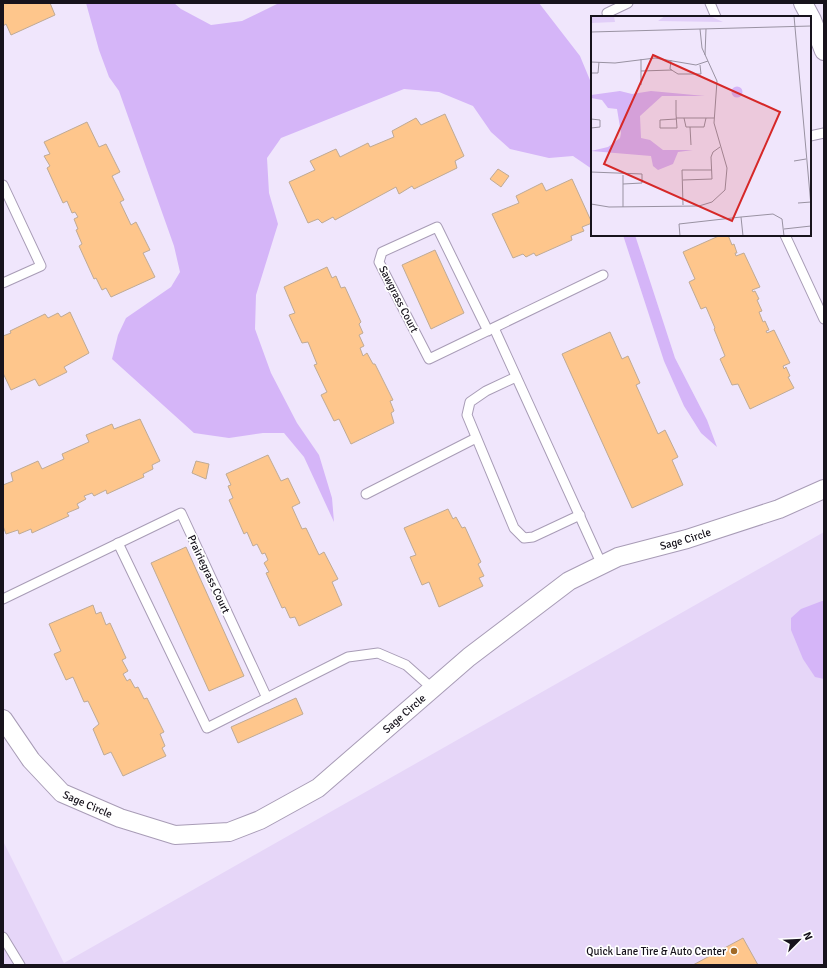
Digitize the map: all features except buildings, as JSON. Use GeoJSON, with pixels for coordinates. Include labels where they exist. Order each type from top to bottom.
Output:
{"type":"FeatureCollection","features":[{"type":"Feature","properties":{"kind":"street"},"geometry":{"type":"LineString","coordinates":[[803,3],[810,16]]}},
{"type":"Feature","properties":{"kind":"street"},"geometry":{"type":"LineString","coordinates":[[811,18],[824,51]]}},
{"type":"Feature","properties":{"kind":"street","name":"Sage Circle"},"geometry":{"type":"LineString","coordinates":[[3,719],[31,760],[62,793],[120,818],[175,835],[229,832],[260,820],[318,788],[469,657],[569,581],[618,557],[687,539],[779,509],[824,490]]}},
{"type":"Feature","properties":{"kind":"lane"},"geometry":{"type":"LineString","coordinates":[[608,13],[628,3]]}},
{"type":"Feature","properties":{"kind":"lane"},"geometry":{"type":"LineString","coordinates":[[710,3],[716,16]]}},
{"type":"Feature","properties":{"kind":"lane"},"geometry":{"type":"LineString","coordinates":[[811,136],[824,133]]}},
{"type":"Feature","properties":{"kind":"lane"},"geometry":{"type":"LineString","coordinates":[[3,185],[41,266],[3,283]]}},
{"type":"Feature","properties":{"kind":"lane","name":"Sawgrass Court"},"geometry":{"type":"LineString","coordinates":[[602,565],[516,377],[491,329],[437,227],[382,252],[379,262],[429,359],[491,329],[603,275]]}},
{"type":"Feature","properties":{"kind":"lane"},"geometry":{"type":"LineString","coordinates":[[785,236],[824,319]]}},
{"type":"Feature","properties":{"kind":"lane"},"geometry":{"type":"LineString","coordinates":[[516,377],[486,391],[470,402],[467,415],[514,528],[524,538],[534,537],[580,515]]}},
{"type":"Feature","properties":{"kind":"lane"},"geometry":{"type":"LineString","coordinates":[[366,494],[476,438]]}},
{"type":"Feature","properties":{"kind":"lane","name":"Prairiegrass Court"},"geometry":{"type":"LineString","coordinates":[[3,599],[181,513],[267,698]]}},
{"type":"Feature","properties":{"kind":"lane"},"geometry":{"type":"LineString","coordinates":[[118,543],[207,728],[348,657],[378,653],[406,665],[433,689]]}},
{"type":"Feature","properties":{"kind":"lane"},"geometry":{"type":"LineString","coordinates":[[3,937],[20,965]]}},
{"type":"Feature","properties":{"kind":"shaded area"},"geometry":{"type":"Polygon","coordinates":[[[86,3],[174,3],[181,9],[211,25],[242,21],[279,3],[539,3],[580,56],[591,83],[591,168],[573,156],[549,158],[510,149],[491,132],[473,106],[439,92],[404,89],[281,138],[267,158],[269,193],[278,224],[256,295],[255,329],[271,373],[297,423],[319,455],[332,498],[334,522],[304,457],[284,433],[263,433],[229,438],[194,433],[112,359],[118,335],[126,318],[171,287],[180,272],[174,246],[119,91],[109,77],[99,50],[86,3]]]}},
{"type":"Feature","properties":{"kind":"shaded area"},"geometry":{"type":"Polygon","coordinates":[[[623,236],[635,236],[675,358],[707,420],[717,447],[701,433],[684,406],[664,361],[623,236]]]}},
{"type":"Feature","properties":{"kind":"shaded area"},"geometry":{"type":"Polygon","coordinates":[[[824,532],[824,965],[3,965],[3,841],[64,963],[824,532]]]}},
{"type":"Feature","properties":{"kind":"shaded area"},"geometry":{"type":"Polygon","coordinates":[[[824,601],[824,679],[815,677],[803,659],[791,630],[791,618],[801,609],[824,601]]]}},
{"type":"Feature","properties":{"kind":"place","name":"Quick Lane Tire & Auto Center"},"geometry":{"type":"Point","coordinates":[734,951]}}]}
